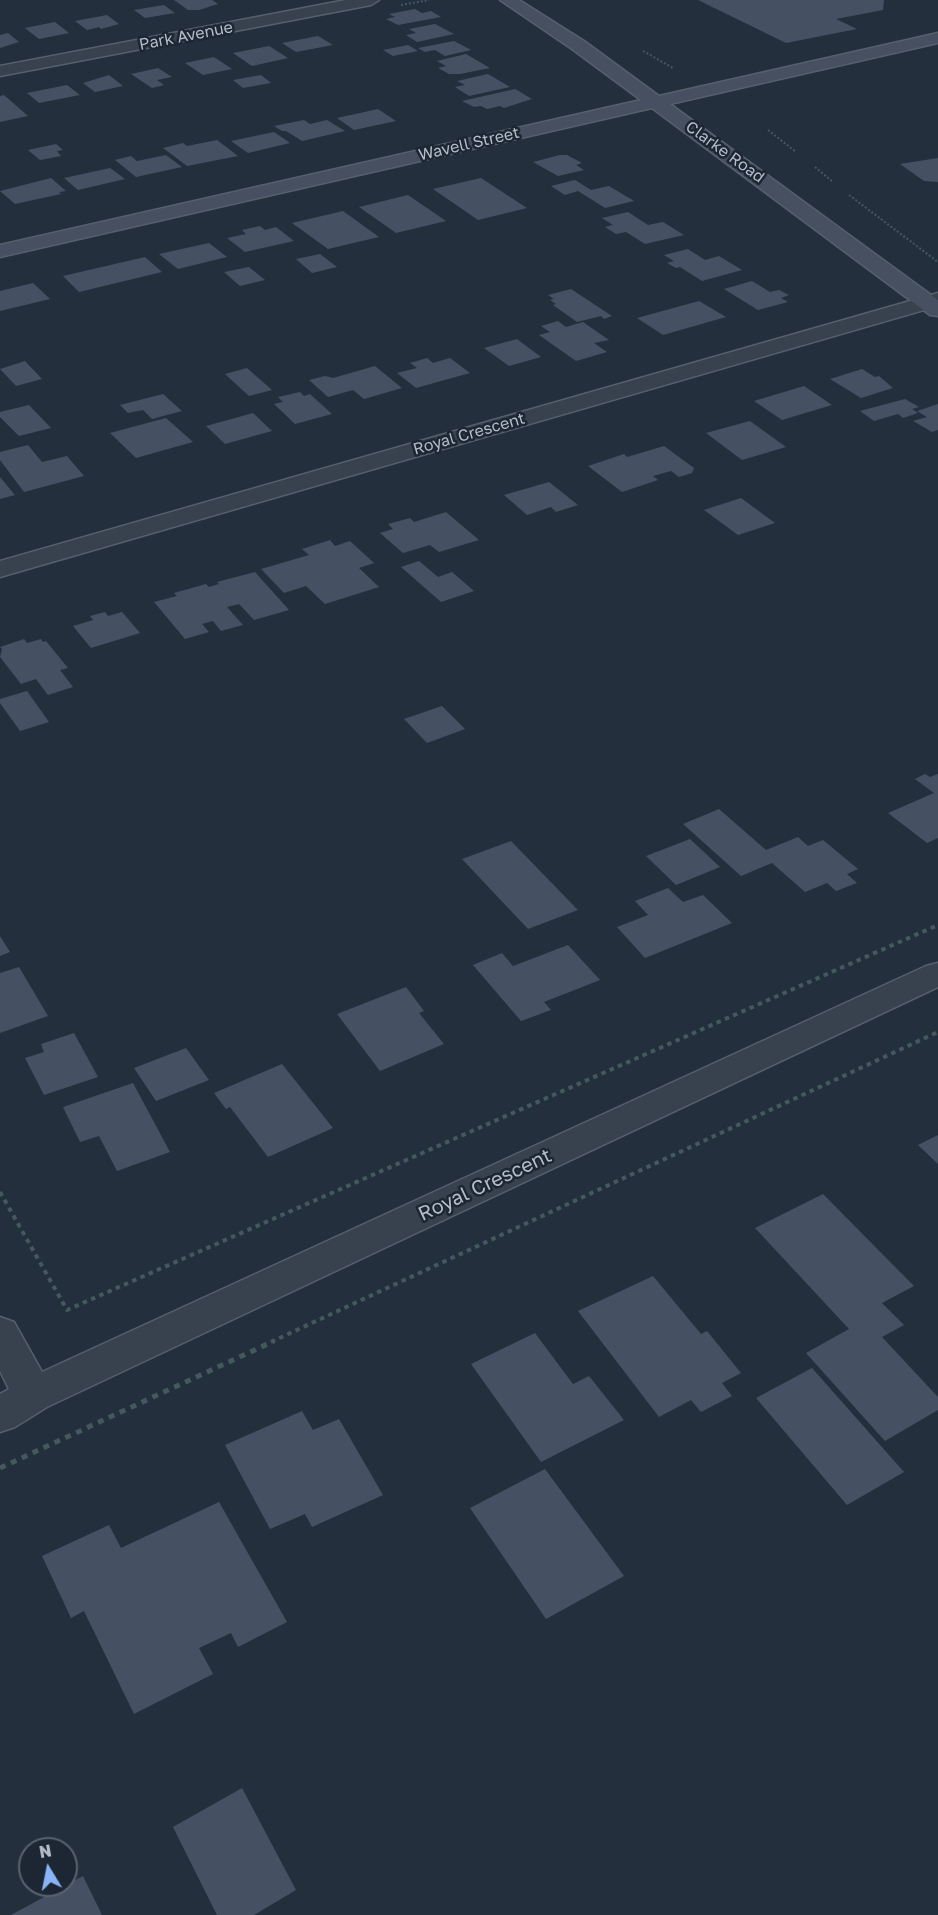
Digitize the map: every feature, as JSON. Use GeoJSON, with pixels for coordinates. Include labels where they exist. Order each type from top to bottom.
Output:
{"type":"FeatureCollection","features":[{"type":"Feature","properties":{"kind":"street","name":"Park Avenue"},"geometry":{"type":"LineString","coordinates":[[0,71],[371,0]]}},
{"type":"Feature","properties":{"kind":"street","name":"Clarke Road"},"geometry":{"type":"LineString","coordinates":[[508,0],[578,45],[934,304]]}},
{"type":"Feature","properties":{"kind":"street","name":"Wavell Street"},"geometry":{"type":"LineString","coordinates":[[0,251],[655,100],[938,38]]}},
{"type":"Feature","properties":{"kind":"street","name":"Royal Crescent"},"geometry":{"type":"LineString","coordinates":[[0,569],[934,304]]}},
{"type":"Feature","properties":{"kind":"street","name":"Royal Crescent"},"geometry":{"type":"LineString","coordinates":[[0,1333],[16,1405],[938,974]]}},
{"type":"Feature","properties":{"kind":"path"},"geometry":{"type":"LineString","coordinates":[[768,130],[796,152]]}},
{"type":"Feature","properties":{"kind":"path"},"geometry":{"type":"LineString","coordinates":[[815,167],[833,182]]}},
{"type":"Feature","properties":{"kind":"path"},"geometry":{"type":"LineString","coordinates":[[849,195],[938,262]]}},
{"type":"Feature","properties":{"kind":"path"},"geometry":{"type":"LineString","coordinates":[[0,1192],[67,1310],[938,925]]}},
{"type":"Feature","properties":{"kind":"path"},"geometry":{"type":"LineString","coordinates":[[0,1468],[938,1032]]}},
{"type":"Feature","properties":{"kind":"building"},"geometry":{"type":"Polygon","coordinates":[[[174,0],[212,0],[218,4],[199,10],[188,10],[174,0]]]}},
{"type":"Feature","properties":{"kind":"building"},"geometry":{"type":"Polygon","coordinates":[[[698,0],[884,0],[883,10],[836,19],[857,29],[786,43],[698,0]]]}},
{"type":"Feature","properties":{"kind":"building"},"geometry":{"type":"Polygon","coordinates":[[[164,5],[175,13],[145,18],[134,10],[164,5]]]}},
{"type":"Feature","properties":{"kind":"building"},"geometry":{"type":"Polygon","coordinates":[[[415,9],[422,13],[431,11],[441,17],[398,25],[386,19],[395,17],[389,14],[415,9]]]}},
{"type":"Feature","properties":{"kind":"building"},"geometry":{"type":"Polygon","coordinates":[[[107,15],[119,24],[87,30],[75,21],[107,15]]]}},
{"type":"Feature","properties":{"kind":"building"},"geometry":{"type":"Polygon","coordinates":[[[55,22],[69,33],[39,39],[25,28],[55,22]]]}},
{"type":"Feature","properties":{"kind":"building"},"geometry":{"type":"Polygon","coordinates":[[[435,24],[454,34],[417,42],[406,35],[416,33],[409,29],[435,24]]]}},
{"type":"Feature","properties":{"kind":"building"},"geometry":{"type":"Polygon","coordinates":[[[8,33],[19,42],[0,48],[0,35],[8,33]]]}},
{"type":"Feature","properties":{"kind":"building"},"geometry":{"type":"Polygon","coordinates":[[[318,36],[333,45],[296,52],[282,43],[318,36]]]}},
{"type":"Feature","properties":{"kind":"building"},"geometry":{"type":"Polygon","coordinates":[[[454,41],[471,50],[445,56],[435,50],[425,52],[418,48],[454,41]]]}},
{"type":"Feature","properties":{"kind":"building"},"geometry":{"type":"Polygon","coordinates":[[[408,45],[418,51],[393,56],[383,50],[408,45]]]}},
{"type":"Feature","properties":{"kind":"building"},"geometry":{"type":"Polygon","coordinates":[[[269,46],[288,58],[252,66],[233,53],[269,46]]]}},
{"type":"Feature","properties":{"kind":"building"},"geometry":{"type":"Polygon","coordinates":[[[466,54],[490,68],[449,74],[438,68],[446,66],[437,61],[466,54]]]}},
{"type":"Feature","properties":{"kind":"building"},"geometry":{"type":"Polygon","coordinates":[[[214,57],[232,69],[203,75],[185,63],[214,57]]]}},
{"type":"Feature","properties":{"kind":"building"},"geometry":{"type":"Polygon","coordinates":[[[158,68],[172,77],[157,80],[164,85],[152,88],[131,74],[158,68]]]}},
{"type":"Feature","properties":{"kind":"building"},"geometry":{"type":"Polygon","coordinates":[[[488,74],[510,87],[469,96],[455,87],[465,85],[457,81],[488,74]]]}},
{"type":"Feature","properties":{"kind":"building"},"geometry":{"type":"Polygon","coordinates":[[[109,75],[123,86],[95,92],[83,83],[109,75]]]}},
{"type":"Feature","properties":{"kind":"building"},"geometry":{"type":"Polygon","coordinates":[[[261,75],[271,83],[243,88],[233,80],[261,75]]]}},
{"type":"Feature","properties":{"kind":"building"},"geometry":{"type":"Polygon","coordinates":[[[67,85],[80,95],[39,103],[27,93],[67,85]]]}},
{"type":"Feature","properties":{"kind":"building"},"geometry":{"type":"Polygon","coordinates":[[[515,89],[532,99],[504,108],[500,106],[487,109],[481,106],[474,107],[462,101],[515,89]]]}},
{"type":"Feature","properties":{"kind":"building"},"geometry":{"type":"Polygon","coordinates":[[[4,95],[28,116],[0,122],[0,96],[4,95]]]}},
{"type":"Feature","properties":{"kind":"building"},"geometry":{"type":"Polygon","coordinates":[[[378,109],[396,121],[354,130],[337,118],[378,109]]]}},
{"type":"Feature","properties":{"kind":"building"},"geometry":{"type":"Polygon","coordinates":[[[304,120],[310,124],[327,120],[345,131],[302,141],[274,126],[304,120]]]}},
{"type":"Feature","properties":{"kind":"building"},"geometry":{"type":"Polygon","coordinates":[[[274,132],[290,143],[248,153],[231,141],[274,132]]]}},
{"type":"Feature","properties":{"kind":"building"},"geometry":{"type":"Polygon","coordinates":[[[217,140],[238,156],[187,166],[163,148],[183,143],[187,146],[217,140]]]}},
{"type":"Feature","properties":{"kind":"building"},"geometry":{"type":"Polygon","coordinates":[[[56,144],[63,150],[57,151],[61,156],[40,160],[28,150],[56,144]]]}},
{"type":"Feature","properties":{"kind":"building"},"geometry":{"type":"Polygon","coordinates":[[[166,155],[182,167],[136,177],[115,160],[131,156],[137,161],[166,155]]]}},
{"type":"Feature","properties":{"kind":"building"},"geometry":{"type":"Polygon","coordinates":[[[567,155],[582,163],[576,165],[584,170],[558,176],[533,162],[567,155]]]}},
{"type":"Feature","properties":{"kind":"building"},"geometry":{"type":"Polygon","coordinates":[[[938,158],[938,182],[924,181],[900,164],[938,158]]]}},
{"type":"Feature","properties":{"kind":"building"},"geometry":{"type":"Polygon","coordinates":[[[110,168],[125,179],[78,190],[64,178],[110,168]]]}},
{"type":"Feature","properties":{"kind":"building"},"geometry":{"type":"Polygon","coordinates":[[[51,178],[66,191],[15,204],[0,191],[51,178]]]}},
{"type":"Feature","properties":{"kind":"building"},"geometry":{"type":"Polygon","coordinates":[[[481,178],[527,208],[478,220],[433,189],[481,178]]]}},
{"type":"Feature","properties":{"kind":"building"},"geometry":{"type":"Polygon","coordinates":[[[575,180],[591,190],[609,186],[634,201],[605,208],[578,191],[565,195],[551,186],[575,180]]]}},
{"type":"Feature","properties":{"kind":"building"},"geometry":{"type":"Polygon","coordinates":[[[408,195],[446,221],[396,233],[359,207],[408,195]]]}},
{"type":"Feature","properties":{"kind":"building"},"geometry":{"type":"Polygon","coordinates":[[[343,211],[379,237],[328,249],[292,223],[343,211]]]}},
{"type":"Feature","properties":{"kind":"building"},"geometry":{"type":"Polygon","coordinates":[[[628,212],[648,225],[663,222],[684,235],[645,244],[626,232],[616,234],[605,227],[613,225],[602,218],[628,212]]]}},
{"type":"Feature","properties":{"kind":"building"},"geometry":{"type":"Polygon","coordinates":[[[260,226],[265,230],[276,227],[294,241],[245,252],[227,238],[246,234],[242,230],[260,226]]]}},
{"type":"Feature","properties":{"kind":"building"},"geometry":{"type":"Polygon","coordinates":[[[209,243],[227,257],[178,269],[159,254],[209,243]]]}},
{"type":"Feature","properties":{"kind":"building"},"geometry":{"type":"Polygon","coordinates":[[[688,249],[705,260],[719,256],[742,270],[702,281],[680,267],[676,268],[667,263],[674,261],[664,255],[688,249]]]}},
{"type":"Feature","properties":{"kind":"building"},"geometry":{"type":"Polygon","coordinates":[[[320,254],[337,267],[312,273],[296,259],[320,254]]]}},
{"type":"Feature","properties":{"kind":"building"},"geometry":{"type":"Polygon","coordinates":[[[145,257],[162,272],[79,292],[63,276],[145,257]]]}},
{"type":"Feature","properties":{"kind":"building"},"geometry":{"type":"Polygon","coordinates":[[[249,267],[265,280],[240,286],[224,272],[249,267]]]}},
{"type":"Feature","properties":{"kind":"building"},"geometry":{"type":"Polygon","coordinates":[[[752,281],[770,292],[779,290],[789,295],[781,298],[788,302],[758,310],[724,289],[752,281]]]}},
{"type":"Feature","properties":{"kind":"building"},"geometry":{"type":"Polygon","coordinates":[[[33,283],[50,299],[0,311],[0,291],[33,283]]]}},
{"type":"Feature","properties":{"kind":"building"},"geometry":{"type":"Polygon","coordinates":[[[571,289],[612,316],[604,319],[601,316],[577,322],[553,305],[556,304],[550,300],[554,299],[548,295],[571,289]]]}},
{"type":"Feature","properties":{"kind":"building"},"geometry":{"type":"Polygon","coordinates":[[[699,301],[726,317],[663,335],[637,318],[699,301]]]}},
{"type":"Feature","properties":{"kind":"building"},"geometry":{"type":"Polygon","coordinates":[[[558,321],[566,327],[583,322],[609,340],[594,343],[607,352],[576,361],[539,335],[550,332],[541,326],[558,321]]]}},
{"type":"Feature","properties":{"kind":"building"},"geometry":{"type":"Polygon","coordinates":[[[517,339],[541,357],[509,366],[484,348],[517,339]]]}},
{"type":"Feature","properties":{"kind":"building"},"geometry":{"type":"Polygon","coordinates":[[[427,358],[433,363],[450,358],[470,373],[416,388],[397,373],[417,368],[410,363],[427,358]]]}},
{"type":"Feature","properties":{"kind":"building"},"geometry":{"type":"Polygon","coordinates":[[[25,361],[42,379],[16,386],[0,369],[25,361]]]}},
{"type":"Feature","properties":{"kind":"building"},"geometry":{"type":"Polygon","coordinates":[[[375,366],[402,388],[364,399],[353,390],[328,397],[309,380],[325,376],[333,378],[375,366]]]}},
{"type":"Feature","properties":{"kind":"building"},"geometry":{"type":"Polygon","coordinates":[[[247,368],[272,390],[249,396],[225,374],[247,368]]]}},
{"type":"Feature","properties":{"kind":"building"},"geometry":{"type":"Polygon","coordinates":[[[862,369],[875,377],[879,376],[893,388],[861,398],[830,379],[862,369]]]}},
{"type":"Feature","properties":{"kind":"building"},"geometry":{"type":"Polygon","coordinates":[[[804,386],[832,405],[782,420],[754,401],[804,386]]]}},
{"type":"Feature","properties":{"kind":"building"},"geometry":{"type":"Polygon","coordinates":[[[300,392],[304,396],[310,394],[332,414],[295,424],[274,404],[283,402],[278,397],[300,392]]]}},
{"type":"Feature","properties":{"kind":"building"},"geometry":{"type":"Polygon","coordinates":[[[163,394],[182,411],[152,419],[143,410],[128,413],[120,405],[163,394]]]}},
{"type":"Feature","properties":{"kind":"building"},"geometry":{"type":"Polygon","coordinates":[[[905,399],[919,407],[912,409],[918,413],[903,418],[898,414],[874,421],[860,411],[905,399]]]}},
{"type":"Feature","properties":{"kind":"building"},"geometry":{"type":"Polygon","coordinates":[[[938,404],[938,430],[932,432],[913,421],[927,417],[917,411],[938,404]]]}},
{"type":"Feature","properties":{"kind":"building"},"geometry":{"type":"Polygon","coordinates":[[[29,405],[51,428],[19,436],[0,417],[0,412],[29,405]]]}},
{"type":"Feature","properties":{"kind":"building"},"geometry":{"type":"Polygon","coordinates":[[[253,413],[272,431],[225,444],[206,426],[253,413]]]}},
{"type":"Feature","properties":{"kind":"building"},"geometry":{"type":"Polygon","coordinates":[[[166,418],[193,442],[136,458],[110,433],[166,418]]]}},
{"type":"Feature","properties":{"kind":"building"},"geometry":{"type":"Polygon","coordinates":[[[750,421],[786,447],[742,460],[706,433],[750,421]]]}},
{"type":"Feature","properties":{"kind":"building"},"geometry":{"type":"Polygon","coordinates":[[[28,445],[42,462],[67,456],[84,476],[24,492],[0,460],[0,452],[28,445]]]}},
{"type":"Feature","properties":{"kind":"building"},"geometry":{"type":"Polygon","coordinates":[[[664,446],[694,468],[692,473],[679,477],[671,471],[653,476],[658,480],[622,492],[588,466],[624,454],[627,457],[664,446]]]}},
{"type":"Feature","properties":{"kind":"building"},"geometry":{"type":"Polygon","coordinates":[[[0,477],[15,495],[0,499],[0,477]]]}},
{"type":"Feature","properties":{"kind":"building"},"geometry":{"type":"Polygon","coordinates":[[[549,482],[578,505],[556,512],[551,507],[527,515],[504,495],[549,482]]]}},
{"type":"Feature","properties":{"kind":"building"},"geometry":{"type":"Polygon","coordinates":[[[741,498],[775,523],[738,535],[704,510],[741,498]]]}},
{"type":"Feature","properties":{"kind":"building"},"geometry":{"type":"Polygon","coordinates":[[[446,512],[479,540],[439,552],[430,545],[403,553],[380,533],[393,529],[388,524],[410,518],[414,522],[446,512]]]}},
{"type":"Feature","properties":{"kind":"building"},"geometry":{"type":"Polygon","coordinates":[[[330,540],[335,546],[350,541],[374,563],[359,568],[379,587],[325,604],[306,586],[284,593],[261,569],[309,555],[302,549],[330,540]]]}},
{"type":"Feature","properties":{"kind":"building"},"geometry":{"type":"Polygon","coordinates":[[[419,561],[438,577],[452,572],[474,591],[441,602],[401,567],[419,561]]]}},
{"type":"Feature","properties":{"kind":"building"},"geometry":{"type":"Polygon","coordinates":[[[255,572],[289,610],[254,620],[239,604],[227,607],[243,625],[221,631],[213,621],[202,624],[209,632],[185,639],[154,602],[177,596],[174,593],[206,584],[209,587],[219,584],[217,582],[255,572]]]}},
{"type":"Feature","properties":{"kind":"building"},"geometry":{"type":"Polygon","coordinates":[[[105,612],[108,616],[122,612],[140,633],[91,648],[73,626],[93,620],[90,616],[105,612]]]}},
{"type":"Feature","properties":{"kind":"building"},"geometry":{"type":"Polygon","coordinates":[[[24,639],[27,643],[41,639],[43,642],[46,641],[68,668],[60,670],[73,687],[48,695],[36,679],[21,684],[0,657],[2,649],[0,647],[24,639]]]}},
{"type":"Feature","properties":{"kind":"building"},"geometry":{"type":"Polygon","coordinates":[[[27,691],[49,722],[20,731],[0,703],[0,699],[27,691]]]}},
{"type":"Feature","properties":{"kind":"building"},"geometry":{"type":"Polygon","coordinates":[[[442,706],[465,729],[427,743],[404,719],[442,706]]]}},
{"type":"Feature","properties":{"kind":"building"},"geometry":{"type":"Polygon","coordinates":[[[925,774],[930,777],[938,774],[938,838],[927,843],[888,813],[934,793],[915,779],[925,774]]]}},
{"type":"Feature","properties":{"kind":"building"},"geometry":{"type":"Polygon","coordinates":[[[719,809],[766,850],[798,837],[808,846],[823,840],[858,869],[847,874],[857,883],[836,891],[827,883],[805,892],[772,863],[741,876],[683,824],[719,809]]]}},
{"type":"Feature","properties":{"kind":"building"},"geometry":{"type":"Polygon","coordinates":[[[690,839],[720,867],[676,885],[646,856],[690,839]]]}},
{"type":"Feature","properties":{"kind":"building"},"geometry":{"type":"Polygon","coordinates":[[[511,841],[578,910],[528,929],[462,859],[511,841]]]}},
{"type":"Feature","properties":{"kind":"building"},"geometry":{"type":"Polygon","coordinates":[[[668,888],[683,902],[703,895],[732,923],[645,958],[617,927],[648,915],[635,901],[668,888]]]}},
{"type":"Feature","properties":{"kind":"building"},"geometry":{"type":"Polygon","coordinates":[[[0,936],[10,952],[0,956],[0,936]]]}},
{"type":"Feature","properties":{"kind":"building"},"geometry":{"type":"Polygon","coordinates":[[[568,945],[600,980],[544,1002],[551,1010],[521,1021],[473,965],[502,953],[513,966],[568,945]]]}},
{"type":"Feature","properties":{"kind":"building"},"geometry":{"type":"Polygon","coordinates":[[[19,967],[48,1016],[0,1033],[0,973],[19,967]]]}},
{"type":"Feature","properties":{"kind":"building"},"geometry":{"type":"Polygon","coordinates":[[[406,987],[424,1011],[419,1013],[444,1044],[380,1071],[337,1014],[406,987]]]}},
{"type":"Feature","properties":{"kind":"building"},"geometry":{"type":"Polygon","coordinates":[[[74,1033],[98,1077],[44,1095],[25,1058],[44,1052],[41,1044],[74,1033]]]}},
{"type":"Feature","properties":{"kind":"building"},"geometry":{"type":"Polygon","coordinates":[[[186,1048],[209,1080],[156,1101],[134,1068],[186,1048]]]}},
{"type":"Feature","properties":{"kind":"building"},"geometry":{"type":"Polygon","coordinates":[[[282,1064],[333,1128],[268,1157],[230,1107],[226,1109],[214,1093],[282,1064]]]}},
{"type":"Feature","properties":{"kind":"building"},"geometry":{"type":"Polygon","coordinates":[[[133,1083],[170,1152],[117,1171],[99,1136],[80,1142],[63,1107],[133,1083]]]}},
{"type":"Feature","properties":{"kind":"building"},"geometry":{"type":"Polygon","coordinates":[[[938,1135],[938,1164],[918,1145],[938,1135]]]}},
{"type":"Feature","properties":{"kind":"building"},"geometry":{"type":"Polygon","coordinates":[[[823,1194],[914,1286],[882,1303],[904,1325],[882,1337],[938,1397],[938,1410],[885,1441],[806,1353],[849,1329],[755,1228],[823,1194]]]}},
{"type":"Feature","properties":{"kind":"building"},"geometry":{"type":"Polygon","coordinates":[[[653,1276],[701,1334],[707,1331],[741,1373],[722,1383],[732,1396],[701,1412],[691,1400],[659,1417],[578,1311],[653,1276]]]}},
{"type":"Feature","properties":{"kind":"building"},"geometry":{"type":"Polygon","coordinates":[[[535,1333],[573,1384],[589,1376],[624,1420],[541,1462],[471,1364],[535,1333]]]}},
{"type":"Feature","properties":{"kind":"building"},"geometry":{"type":"Polygon","coordinates":[[[812,1368],[904,1472],[847,1505],[756,1398],[812,1368]]]}},
{"type":"Feature","properties":{"kind":"building"},"geometry":{"type":"Polygon","coordinates":[[[302,1411],[313,1430],[339,1419],[383,1495],[312,1527],[305,1514],[270,1529],[225,1445],[302,1411]]]}},
{"type":"Feature","properties":{"kind":"building"},"geometry":{"type":"Polygon","coordinates":[[[545,1469],[624,1576],[546,1619],[470,1508],[545,1469]]]}},
{"type":"Feature","properties":{"kind":"building"},"geometry":{"type":"Polygon","coordinates":[[[219,1502],[287,1622],[238,1647],[231,1633],[199,1648],[213,1674],[134,1714],[84,1611],[71,1618],[42,1556],[109,1525],[121,1548],[219,1502]]]}},
{"type":"Feature","properties":{"kind":"building"},"geometry":{"type":"Polygon","coordinates":[[[242,1788],[296,1890],[254,1915],[217,1915],[173,1827],[242,1788]]]}},
{"type":"Feature","properties":{"kind":"building"},"geometry":{"type":"Polygon","coordinates":[[[83,1876],[102,1915],[11,1915],[44,1897],[78,1897],[78,1879],[83,1876]]]}}]}
